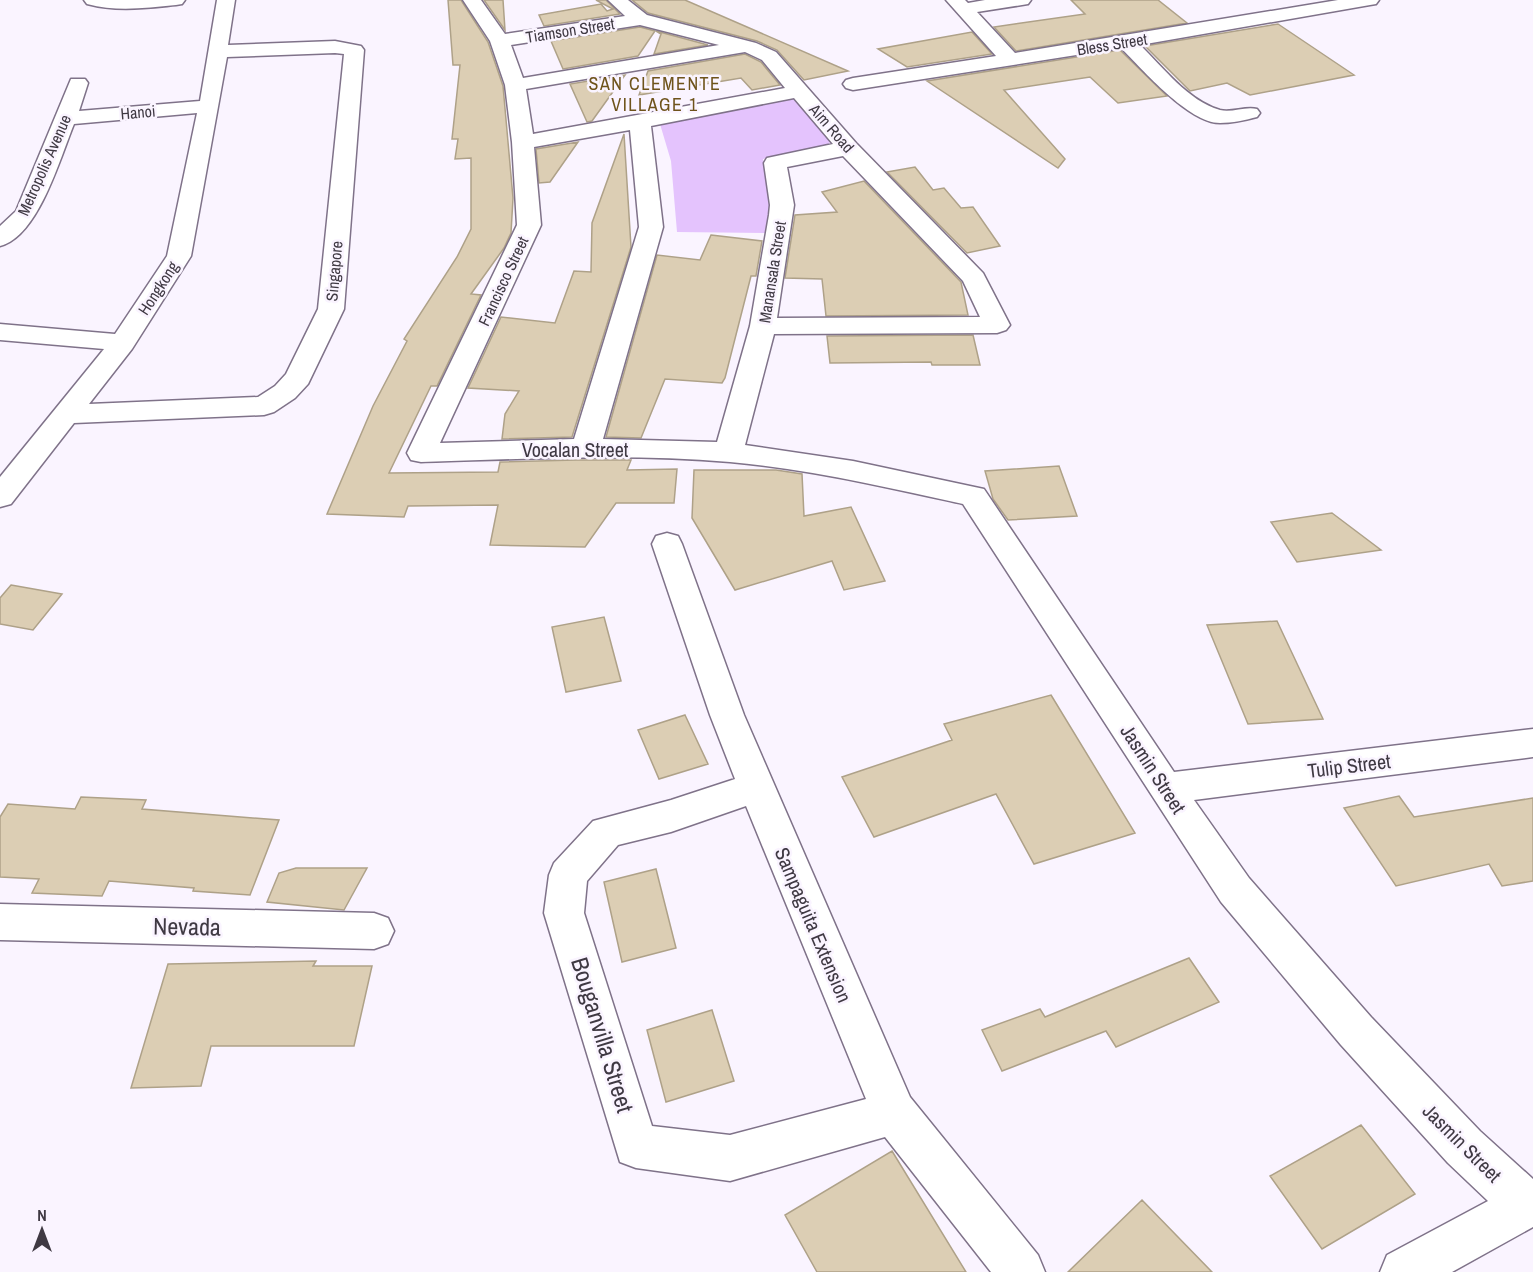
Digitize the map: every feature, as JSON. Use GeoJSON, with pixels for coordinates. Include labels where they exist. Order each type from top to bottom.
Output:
{"type":"FeatureCollection","features":[{"type":"Feature","properties":{"kind":"street"},"geometry":{"type":"LineString","coordinates":[[93,0],[104,4],[128,4],[176,0]]}},
{"type":"Feature","properties":{"kind":"street","name":"Hongkong"},"geometry":{"type":"LineString","coordinates":[[0,497],[123,343],[179,256],[209,106],[226,0]]}},
{"type":"Feature","properties":{"kind":"street","name":"Francisco Street"},"geometry":{"type":"LineString","coordinates":[[421,453],[529,225],[523,142],[515,85],[500,41],[472,0]]}},
{"type":"Feature","properties":{"kind":"street","name":"Aim Road"},"geometry":{"type":"LineString","coordinates":[[617,0],[640,19],[748,47],[769,56],[848,148],[974,278],[998,326],[763,326]]}},
{"type":"Feature","properties":{"kind":"street"},"geometry":{"type":"LineString","coordinates":[[958,4],[1022,0]]}},
{"type":"Feature","properties":{"kind":"street","name":"Bless Street"},"geometry":{"type":"LineString","coordinates":[[853,84],[1125,42],[1370,0]]}},
{"type":"Feature","properties":{"kind":"street"},"geometry":{"type":"LineString","coordinates":[[958,4],[1011,60]]}},
{"type":"Feature","properties":{"kind":"street","name":"Tiamson Street"},"geometry":{"type":"LineString","coordinates":[[500,41],[640,19]]}},
{"type":"Feature","properties":{"kind":"street"},"geometry":{"type":"LineString","coordinates":[[1125,42],[1188,102],[1219,117],[1250,113]]}},
{"type":"Feature","properties":{"kind":"street","name":"Singapore"},"geometry":{"type":"LineString","coordinates":[[66,414],[264,406],[285,392],[298,378],[331,309],[354,50],[335,47],[218,51]]}},
{"type":"Feature","properties":{"kind":"street"},"geometry":{"type":"LineString","coordinates":[[515,85],[748,47]]}},
{"type":"Feature","properties":{"kind":"street","name":"Metropolis Avenue"},"geometry":{"type":"LineString","coordinates":[[4,232],[26,214],[78,83]]}},
{"type":"Feature","properties":{"kind":"street"},"geometry":{"type":"LineString","coordinates":[[523,142],[640,123],[800,91]]}},
{"type":"Feature","properties":{"kind":"street","name":"Hanoi"},"geometry":{"type":"LineString","coordinates":[[66,118],[209,106]]}},
{"type":"Feature","properties":{"kind":"street"},"geometry":{"type":"LineString","coordinates":[[586,447],[651,227],[640,123]]}},
{"type":"Feature","properties":{"kind":"street","name":"Manansala Street"},"geometry":{"type":"LineString","coordinates":[[729,452],[763,326],[782,205],[775,163],[848,148]]}},
{"type":"Feature","properties":{"kind":"street"},"geometry":{"type":"LineString","coordinates":[[0,332],[123,343]]}},
{"type":"Feature","properties":{"kind":"street","name":"Vocalan Street"},"geometry":{"type":"LineString","coordinates":[[421,453],[586,447],[729,452]]}},
{"type":"Feature","properties":{"kind":"street","name":"Jasmin Street"},"geometry":{"type":"LineString","coordinates":[[729,452],[814,463],[973,496],[1165,788],[1235,890],[1356,1031],[1464,1147],[1529,1204]]}},
{"type":"Feature","properties":{"kind":"street","name":"Sampaguita Extension"},"geometry":{"type":"LineString","coordinates":[[667,544],[756,788],[894,1113],[1021,1272]]}},
{"type":"Feature","properties":{"kind":"street","name":"Tulip Street"},"geometry":{"type":"LineString","coordinates":[[1165,788],[1533,744]]}},
{"type":"Feature","properties":{"kind":"street","name":"Bouganvilla Street"},"geometry":{"type":"LineString","coordinates":[[756,788],[671,816],[606,832],[568,875],[564,913],[636,1146],[730,1158],[894,1113]]}},
{"type":"Feature","properties":{"kind":"street","name":"Nevada"},"geometry":{"type":"LineString","coordinates":[[0,922],[374,931]]}},
{"type":"Feature","properties":{"kind":"street"},"geometry":{"type":"LineString","coordinates":[[1404,1272],[1529,1204]]}},
{"type":"Feature","properties":{"kind":"shaded area"},"geometry":{"type":"Polygon","coordinates":[[[791,96],[830,139],[829,146],[763,159],[772,205],[772,233],[677,232],[671,161],[660,124],[791,96]]]}},
{"type":"Feature","properties":{"kind":"building"},"geometry":{"type":"Polygon","coordinates":[[[448,0],[461,0],[488,42],[503,86],[513,198],[511,233],[504,248],[471,294],[481,295],[437,386],[431,386],[389,473],[498,472],[500,462],[576,460],[631,460],[627,470],[677,469],[674,503],[616,503],[585,547],[490,545],[498,505],[408,506],[404,517],[327,514],[373,406],[407,341],[404,339],[457,257],[471,229],[471,158],[455,159],[458,139],[452,139],[460,65],[453,65],[448,0]]]}},
{"type":"Feature","properties":{"kind":"building"},"geometry":{"type":"Polygon","coordinates":[[[484,0],[503,0],[505,30],[484,0]]]}},
{"type":"Feature","properties":{"kind":"building"},"geometry":{"type":"Polygon","coordinates":[[[596,0],[606,0],[620,14],[544,26],[539,15],[601,4],[607,11],[613,9],[596,0]]]}},
{"type":"Feature","properties":{"kind":"building"},"geometry":{"type":"Polygon","coordinates":[[[632,0],[685,0],[848,71],[804,80],[777,50],[757,41],[648,13],[632,0]]]}},
{"type":"Feature","properties":{"kind":"building"},"geometry":{"type":"Polygon","coordinates":[[[1071,0],[1158,0],[1187,23],[1016,51],[994,27],[1085,14],[1071,0]]]}},
{"type":"Feature","properties":{"kind":"building"},"geometry":{"type":"Polygon","coordinates":[[[1278,24],[1354,75],[1250,95],[1227,83],[1190,91],[1145,46],[1278,24]]]}},
{"type":"Feature","properties":{"kind":"building"},"geometry":{"type":"Polygon","coordinates":[[[640,27],[655,31],[638,56],[563,69],[551,41],[640,27]]]}},
{"type":"Feature","properties":{"kind":"building"},"geometry":{"type":"Polygon","coordinates":[[[656,31],[708,45],[654,54],[661,34],[656,31]]]}},
{"type":"Feature","properties":{"kind":"building"},"geometry":{"type":"Polygon","coordinates":[[[972,32],[992,54],[907,67],[878,49],[972,32]]]}},
{"type":"Feature","properties":{"kind":"building"},"geometry":{"type":"Polygon","coordinates":[[[1120,50],[1167,96],[1118,103],[1090,77],[1004,90],[1065,159],[1058,168],[927,81],[1120,50]]]}},
{"type":"Feature","properties":{"kind":"building"},"geometry":{"type":"Polygon","coordinates":[[[745,54],[761,62],[780,85],[752,90],[741,78],[639,95],[648,71],[745,54]]]}},
{"type":"Feature","properties":{"kind":"building"},"geometry":{"type":"Polygon","coordinates":[[[625,75],[592,121],[587,122],[570,84],[625,75]]]}},
{"type":"Feature","properties":{"kind":"building"},"geometry":{"type":"Polygon","coordinates":[[[624,134],[631,247],[572,437],[502,439],[505,414],[519,391],[468,388],[501,317],[555,323],[574,271],[591,272],[592,223],[624,134]]]}},
{"type":"Feature","properties":{"kind":"building"},"geometry":{"type":"Polygon","coordinates":[[[578,142],[550,182],[539,183],[536,149],[578,142]]]}},
{"type":"Feature","properties":{"kind":"building"},"geometry":{"type":"Polygon","coordinates":[[[915,167],[933,190],[944,188],[961,208],[973,207],[1000,246],[967,253],[887,172],[915,167]]]}},
{"type":"Feature","properties":{"kind":"building"},"geometry":{"type":"Polygon","coordinates":[[[864,181],[961,282],[968,315],[826,316],[822,279],[785,278],[795,215],[837,212],[822,192],[864,181]]]}},
{"type":"Feature","properties":{"kind":"building"},"geometry":{"type":"Polygon","coordinates":[[[711,235],[762,241],[756,276],[751,276],[725,378],[722,383],[665,379],[641,438],[606,437],[657,255],[700,260],[711,235]]]}},
{"type":"Feature","properties":{"kind":"building"},"geometry":{"type":"Polygon","coordinates":[[[973,335],[980,365],[932,365],[931,362],[830,363],[827,336],[973,335]]]}},
{"type":"Feature","properties":{"kind":"building"},"geometry":{"type":"Polygon","coordinates":[[[1059,466],[1077,516],[1008,520],[993,499],[985,471],[1059,466]]]}},
{"type":"Feature","properties":{"kind":"building"},"geometry":{"type":"Polygon","coordinates":[[[694,470],[776,470],[802,474],[804,516],[851,507],[885,581],[844,590],[832,561],[735,590],[692,518],[694,470]]]}},
{"type":"Feature","properties":{"kind":"building"},"geometry":{"type":"Polygon","coordinates":[[[1332,513],[1381,550],[1297,562],[1271,522],[1332,513]]]}},
{"type":"Feature","properties":{"kind":"building"},"geometry":{"type":"Polygon","coordinates":[[[11,585],[62,594],[33,630],[0,624],[0,598],[11,585]]]}},
{"type":"Feature","properties":{"kind":"building"},"geometry":{"type":"Polygon","coordinates":[[[604,617],[621,681],[566,692],[552,627],[604,617]]]}},
{"type":"Feature","properties":{"kind":"building"},"geometry":{"type":"Polygon","coordinates":[[[1277,621],[1323,719],[1248,724],[1207,625],[1277,621]]]}},
{"type":"Feature","properties":{"kind":"building"},"geometry":{"type":"Polygon","coordinates":[[[1051,695],[1135,833],[1034,864],[996,794],[874,837],[842,777],[952,740],[944,724],[1051,695]]]}},
{"type":"Feature","properties":{"kind":"building"},"geometry":{"type":"Polygon","coordinates":[[[685,715],[708,764],[659,779],[638,730],[685,715]]]}},
{"type":"Feature","properties":{"kind":"building"},"geometry":{"type":"Polygon","coordinates":[[[1399,796],[1414,817],[1533,798],[1533,881],[1502,886],[1489,864],[1396,886],[1344,808],[1399,796]]]}},
{"type":"Feature","properties":{"kind":"building"},"geometry":{"type":"Polygon","coordinates":[[[81,797],[146,800],[142,809],[279,820],[250,895],[109,881],[102,896],[32,893],[39,879],[0,877],[0,817],[8,804],[75,809],[81,797]]]}},
{"type":"Feature","properties":{"kind":"building"},"geometry":{"type":"Polygon","coordinates":[[[296,868],[367,868],[344,910],[267,902],[279,873],[296,868]]]}},
{"type":"Feature","properties":{"kind":"building"},"geometry":{"type":"Polygon","coordinates":[[[656,869],[676,948],[622,962],[604,882],[656,869]]]}},
{"type":"Feature","properties":{"kind":"building"},"geometry":{"type":"Polygon","coordinates":[[[1189,958],[1219,1002],[1116,1047],[1106,1031],[1002,1071],[982,1030],[1040,1009],[1045,1017],[1189,958]]]}},
{"type":"Feature","properties":{"kind":"building"},"geometry":{"type":"Polygon","coordinates":[[[316,961],[313,966],[372,966],[354,1046],[211,1046],[201,1086],[131,1088],[168,964],[316,961]]]}},
{"type":"Feature","properties":{"kind":"building"},"geometry":{"type":"Polygon","coordinates":[[[712,1010],[734,1081],[666,1102],[647,1030],[712,1010]]]}},
{"type":"Feature","properties":{"kind":"building"},"geometry":{"type":"Polygon","coordinates":[[[1361,1125],[1415,1194],[1322,1249],[1270,1176],[1361,1125]]]}},
{"type":"Feature","properties":{"kind":"building"},"geometry":{"type":"Polygon","coordinates":[[[892,1151],[966,1272],[817,1272],[785,1215],[892,1151]]]}},
{"type":"Feature","properties":{"kind":"building"},"geometry":{"type":"Polygon","coordinates":[[[1142,1200],[1212,1272],[1068,1272],[1142,1200]]]}},
{"type":"Feature","properties":{"kind":"district","name":"SAN CLEMENTE VILLAGE 1"},"geometry":{"type":"Point","coordinates":[655,94]}}]}
